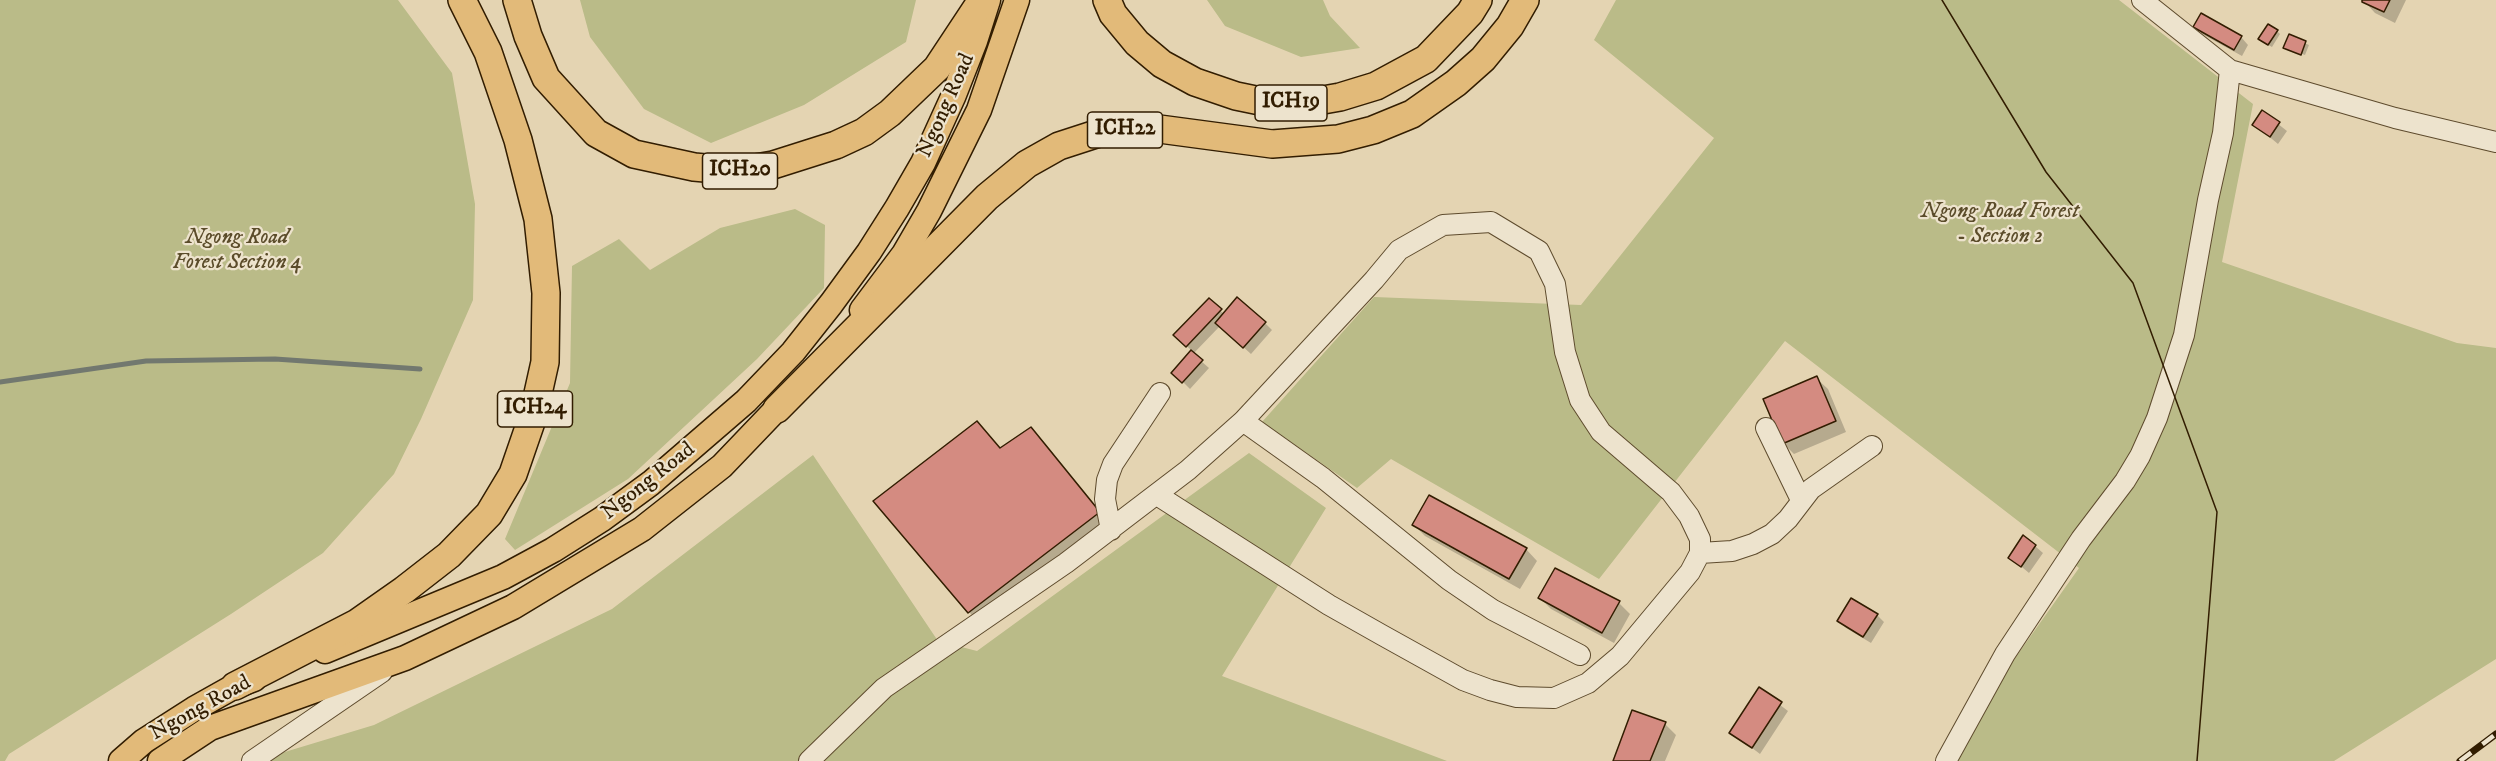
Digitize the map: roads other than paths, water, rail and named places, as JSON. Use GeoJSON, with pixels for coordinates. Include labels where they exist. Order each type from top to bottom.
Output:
{"type":"FeatureCollection","features":[{"type":"Feature","properties":{"kind":"highway","name":"ICH24"},"geometry":{"type":"LineString","coordinates":[[235,686],[357,623],[404,591],[449,555],[489,514],[513,474],[533,416],[545,362],[546,293],[538,219],[518,140],[488,52],[462,0]]}},
{"type":"Feature","properties":{"kind":"highway","name":"ICH20"},"geometry":{"type":"LineString","coordinates":[[517,0],[528,36],[546,78],[596,133],[634,154],[694,167],[738,171],[773,165],[836,145],[864,132],[915,92],[938,68],[982,0]]}},
{"type":"Feature","properties":{"kind":"highway","name":"ICH19"},"geometry":{"type":"LineString","coordinates":[[1107,0],[1113,14],[1137,43],[1162,64],[1195,82],[1236,96],[1270,103],[1306,103],[1376,86],[1426,59],[1470,13],[1478,0]]}},
{"type":"Feature","properties":{"kind":"highway","name":"ICH22"},"geometry":{"type":"LineString","coordinates":[[777,409],[987,197],[1027,164],[1059,146],[1099,133],[1152,128],[1272,144],[1338,139],[1373,130],[1412,114],[1456,83],[1483,59],[1510,26],[1525,0]]}},
{"type":"Feature","properties":{"kind":"main road","name":"Ngong Road"},"geometry":{"type":"LineString","coordinates":[[121,761],[144,741],[235,686],[381,629],[503,577],[553,550],[602,519],[651,483],[703,440],[746,401],[793,352],[869,252],[923,163],[975,41],[988,0]]}},
{"type":"Feature","properties":{"kind":"main road","name":"Ngong Road"},"geometry":{"type":"LineString","coordinates":[[160,761],[210,728],[405,658],[513,607],[642,529],[722,466],[777,409],[857,315],[904,254],[929,211],[979,110],[1017,0]]}},
{"type":"Feature","properties":{"kind":"street"},"geometry":{"type":"LineString","coordinates":[[2142,0],[2230,70],[2395,118],[2496,142]]}},
{"type":"Feature","properties":{"kind":"street"},"geometry":{"type":"LineString","coordinates":[[1946,761],[2005,654],[2081,539],[2125,481],[2157,418],[2184,335],[2208,200],[2223,133],[2230,70]]}},
{"type":"Feature","properties":{"kind":"street"},"geometry":{"type":"LineString","coordinates":[[809,761],[884,688],[1111,530],[1157,495],[1243,421],[1399,250],[1443,225],[1491,222],[1539,251],[1555,284],[1565,352],[1580,400],[1601,432],[1671,492],[1689,516],[1700,539],[1700,553],[1690,572],[1620,656],[1588,683],[1554,698],[1517,697],[1463,680],[1382,635],[1329,605],[1157,495]]}},
{"type":"Feature","properties":{"kind":"street"},"geometry":{"type":"LineString","coordinates":[[1111,530],[1105,499],[1107,480],[1113,464],[1160,393]]}},
{"type":"Feature","properties":{"kind":"street"},"geometry":{"type":"LineString","coordinates":[[1243,421],[1323,478],[1449,580],[1493,610],[1580,655]]}},
{"type":"Feature","properties":{"kind":"street"},"geometry":{"type":"LineString","coordinates":[[1766,428],[1801,500]]}},
{"type":"Feature","properties":{"kind":"street"},"geometry":{"type":"LineString","coordinates":[[1700,553],[1732,552],[1772,534],[1788,519],[1811,489],[1872,446]]}},
{"type":"Feature","properties":{"kind":"street"},"geometry":{"type":"LineString","coordinates":[[252,761],[405,658]]}},
{"type":"Feature","properties":{"kind":"waterway"},"geometry":{"type":"LineString","coordinates":[[0,382],[146,361],[275,359],[420,369]]}},
{"type":"Feature","properties":{"kind":"tram line"},"geometry":{"type":"LineString","coordinates":[[1942,0],[2046,172],[2133,283],[2217,512],[2197,761]]}},
{"type":"Feature","properties":{"kind":"railway"},"geometry":{"type":"LineString","coordinates":[[2460,761],[2496,734]]}},
{"type":"Feature","properties":{"kind":"park label","name":"Ngong Road Forest - Section 2"},"geometry":{"type":"Point","coordinates":[2000,224]}},
{"type":"Feature","properties":{"kind":"park label","name":"Ngong Road Forest Section 4"},"geometry":{"type":"Point","coordinates":[237,250]}}]}
